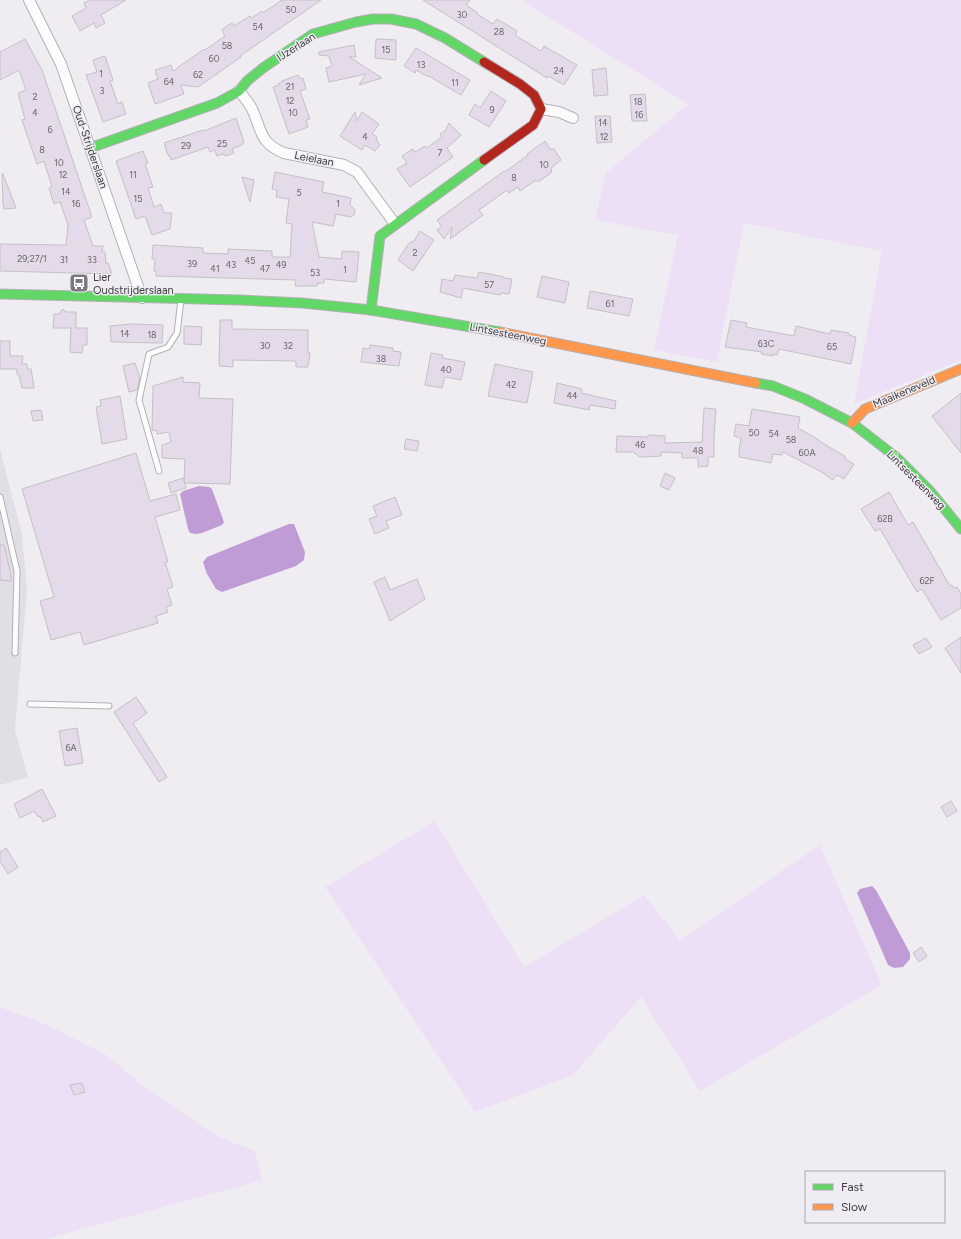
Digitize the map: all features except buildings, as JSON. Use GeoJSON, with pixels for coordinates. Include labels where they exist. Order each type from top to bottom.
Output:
{"type":"FeatureCollection","features":[{"type":"Feature","properties":{"kind":"street","name":"Oud-Strijderslaan"},"geometry":{"type":"LineString","coordinates":[[29,0],[61,64],[142,298]]}},
{"type":"Feature","properties":{"kind":"street","name":"IJzerlaan"},"geometry":{"type":"LineString","coordinates":[[90,148],[217,103],[239,91],[247,81],[263,68],[313,34],[356,22],[374,19],[391,19],[416,24],[445,38],[520,84],[534,95],[541,109]]}},
{"type":"Feature","properties":{"kind":"street","name":"Leielaan"},"geometry":{"type":"LineString","coordinates":[[239,91],[251,108],[264,140],[275,149],[284,153],[344,165],[352,168],[357,172],[395,224]]}},
{"type":"Feature","properties":{"kind":"street"},"geometry":{"type":"LineString","coordinates":[[371,310],[380,236],[533,126],[541,109],[559,112],[573,118]]}},
{"type":"Feature","properties":{"kind":"street","name":"Lintsesteenweg"},"geometry":{"type":"LineString","coordinates":[[0,294],[302,303],[371,310],[480,328],[773,386],[805,399],[852,423],[896,457],[930,491],[961,529]]}},
{"type":"Feature","properties":{"kind":"street","name":"Maaikeneveld"},"geometry":{"type":"LineString","coordinates":[[852,423],[865,409],[961,369]]}},
{"type":"Feature","properties":{"kind":"lane"},"geometry":{"type":"LineString","coordinates":[[159,471],[139,400],[149,354],[168,347],[177,333],[181,299]]}},
{"type":"Feature","properties":{"kind":"lane"},"geometry":{"type":"LineString","coordinates":[[0,496],[18,571],[15,654]]}},
{"type":"Feature","properties":{"kind":"lane"},"geometry":{"type":"LineString","coordinates":[[30,704],[109,706]]}},
{"type":"Feature","properties":{"kind":"shaded area"},"geometry":{"type":"Polygon","coordinates":[[[521,0],[961,0],[961,360],[854,404],[882,251],[744,223],[717,362],[654,350],[678,235],[595,220],[606,173],[688,104],[521,0]]]}},
{"type":"Feature","properties":{"kind":"shaded area"},"geometry":{"type":"Polygon","coordinates":[[[0,449],[22,535],[27,589],[15,730],[28,777],[0,785],[0,449]]]}},
{"type":"Feature","properties":{"kind":"shaded area"},"geometry":{"type":"Polygon","coordinates":[[[199,486],[209,487],[212,489],[224,522],[222,525],[196,534],[190,533],[188,529],[180,494],[183,491],[199,486]]]}},
{"type":"Feature","properties":{"kind":"shaded area"},"geometry":{"type":"Polygon","coordinates":[[[289,524],[294,524],[305,552],[304,560],[296,566],[222,592],[216,589],[207,574],[203,562],[207,557],[289,524]]]}},
{"type":"Feature","properties":{"kind":"shaded area"},"geometry":{"type":"Polygon","coordinates":[[[435,821],[524,967],[644,895],[680,940],[820,845],[882,985],[700,1091],[641,997],[573,1075],[475,1112],[325,887],[435,821]]]}},
{"type":"Feature","properties":{"kind":"shaded area"},"geometry":{"type":"Polygon","coordinates":[[[872,886],[876,890],[910,953],[910,959],[903,967],[894,968],[888,965],[857,893],[860,889],[872,886]]]}},
{"type":"Feature","properties":{"kind":"shaded area"},"geometry":{"type":"Polygon","coordinates":[[[0,1007],[52,1027],[108,1056],[144,1087],[218,1137],[255,1151],[262,1180],[46,1239],[0,1239],[0,1007]]]}},
{"type":"Feature","properties":{"kind":"traffic: fast"},"geometry":{"type":"LineString","coordinates":[[90,148],[217,103],[239,91],[247,81],[263,68],[313,34],[356,22],[373,19],[391,19],[416,24],[445,38],[484,62]]}},
{"type":"Feature","properties":{"kind":"traffic: fast"},"geometry":{"type":"LineString","coordinates":[[371,310],[380,236],[484,160]]}},
{"type":"Feature","properties":{"kind":"traffic: fast"},"geometry":{"type":"LineString","coordinates":[[0,294],[302,303],[371,310],[500,332]]}},
{"type":"Feature","properties":{"kind":"traffic: fast"},"geometry":{"type":"LineString","coordinates":[[756,383],[773,386],[805,399],[852,423],[896,457],[930,491],[961,529]]}},
{"type":"Feature","properties":{"kind":"traffic: slow"},"geometry":{"type":"LineString","coordinates":[[500,332],[756,383]]}},
{"type":"Feature","properties":{"kind":"traffic: slow"},"geometry":{"type":"LineString","coordinates":[[852,423],[865,409],[961,369]]}},
{"type":"Feature","properties":{"kind":"traffic: jam"},"geometry":{"type":"LineString","coordinates":[[484,62],[520,84],[534,95],[541,109],[533,125],[484,160]]}},
{"type":"Feature","properties":{"kind":"place","name":"Lier Oudstrijderslaan"},"geometry":{"type":"Point","coordinates":[79,283]}}]}
